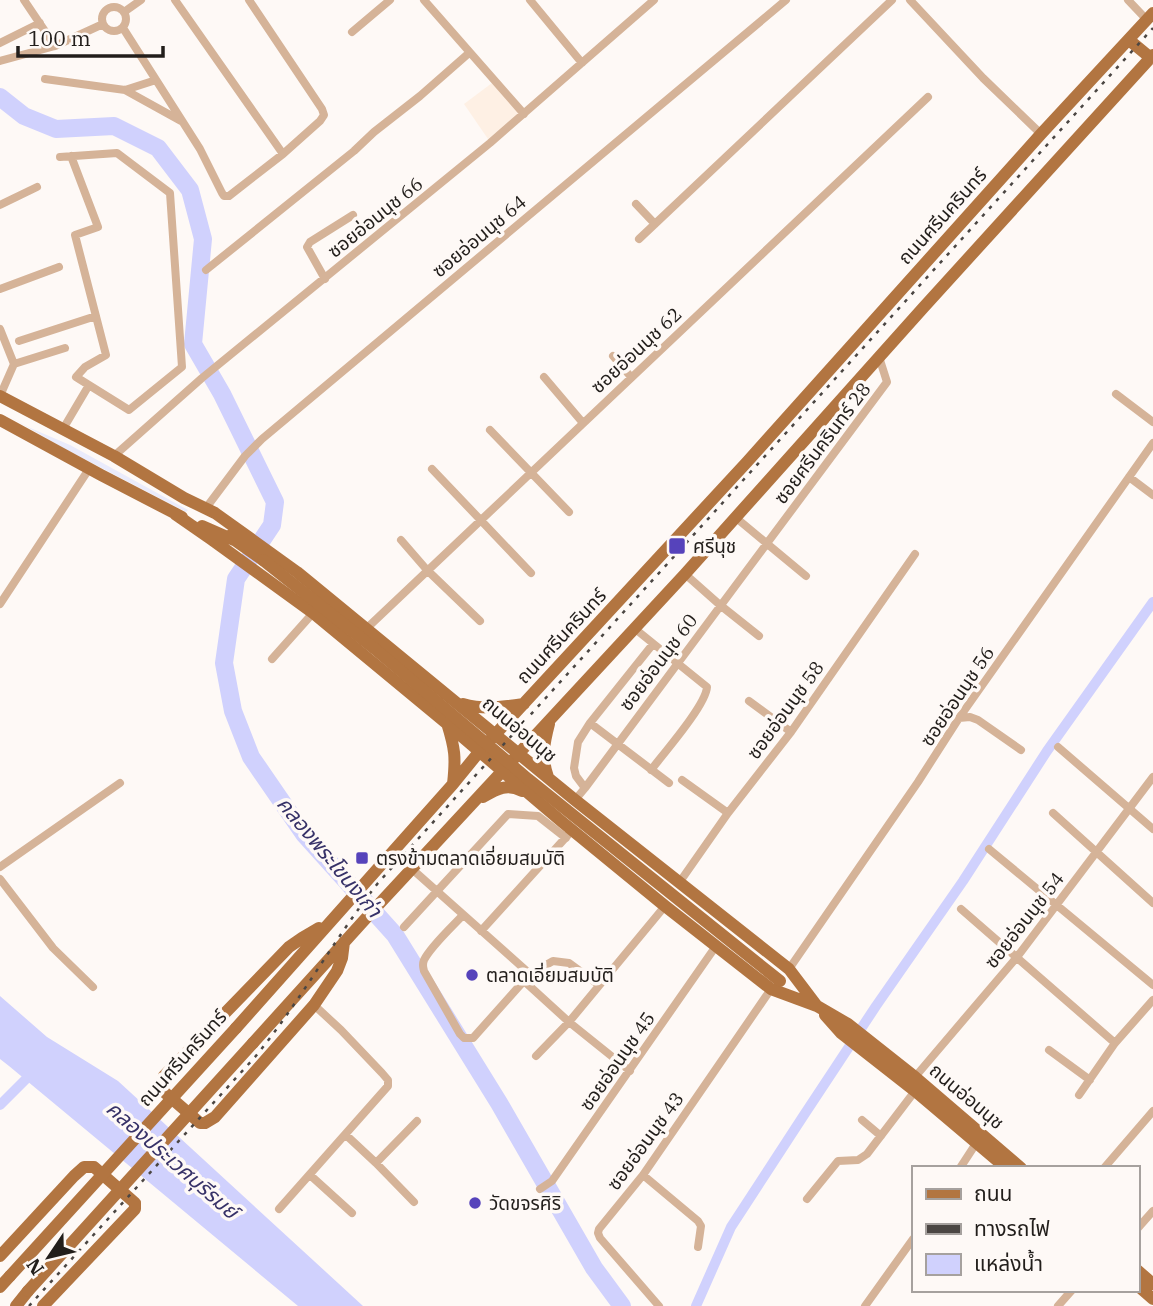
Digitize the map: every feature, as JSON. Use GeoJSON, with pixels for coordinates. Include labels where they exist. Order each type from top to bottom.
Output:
{"type":"FeatureCollection","features":[{"type":"Feature","properties":{"kind":"main road","name":"ถนนศรีนครินทร์"},"geometry":{"type":"LineString","coordinates":[[0,1287],[236,1028],[479,752],[747,462],[1150,16]]}},
{"type":"Feature","properties":{"kind":"main road"},"geometry":{"type":"LineString","coordinates":[[16,1306],[344,942],[685,574],[1152,57],[1129,40]]}},
{"type":"Feature","properties":{"kind":"main road","name":"ถนนอ่อนนุช"},"geometry":{"type":"LineString","coordinates":[[0,396],[206,508],[297,572],[575,800],[789,969],[817,1006]]}},
{"type":"Feature","properties":{"kind":"main road","name":"ถนนอ่อนนุช"},"geometry":{"type":"LineString","coordinates":[[0,420],[175,514],[234,540]]}},
{"type":"Feature","properties":{"kind":"main road","name":"ถนนอ่อนนุช"},"geometry":{"type":"LineString","coordinates":[[184,498],[234,540],[314,599],[775,985]]}},
{"type":"Feature","properties":{"kind":"main road","name":"ถนนอ่อนนุช"},"geometry":{"type":"LineString","coordinates":[[175,514],[313,613],[561,821],[569,833],[716,946],[775,985],[817,1006],[913,1085],[1018,1166]]}},
{"type":"Feature","properties":{"kind":"main road"},"geometry":{"type":"LineString","coordinates":[[416,698],[427,699],[433,696],[431,681]]}},
{"type":"Feature","properties":{"kind":"main road"},"geometry":{"type":"LineString","coordinates":[[459,703],[476,708],[524,704]]}},
{"type":"Feature","properties":{"kind":"main road"},"geometry":{"type":"LineString","coordinates":[[548,777],[543,765],[543,746],[550,720]]}},
{"type":"Feature","properties":{"kind":"main road"},"geometry":{"type":"LineString","coordinates":[[446,723],[456,760],[453,784]]}},
{"type":"Feature","properties":{"kind":"main road"},"geometry":{"type":"LineString","coordinates":[[473,803],[498,789],[510,786],[531,796]]}},
{"type":"Feature","properties":{"kind":"main road"},"geometry":{"type":"LineString","coordinates":[[561,821],[563,802],[575,800]]}},
{"type":"Feature","properties":{"kind":"main road"},"geometry":{"type":"LineString","coordinates":[[327,924],[302,938],[279,957],[164,1076],[161,1085],[163,1091],[200,1123],[215,1117],[314,1005],[334,978],[344,942]]}},
{"type":"Feature","properties":{"kind":"main road","name":"ถนนอ่อนนุช"},"geometry":{"type":"LineString","coordinates":[[913,1085],[1004,1166]]}},
{"type":"Feature","properties":{"kind":"main road"},"geometry":{"type":"LineString","coordinates":[[0,1256],[84,1167],[94,1167],[135,1203],[135,1209],[43,1306]]}},
{"type":"Feature","properties":{"kind":"main road"},"geometry":{"type":"LineString","coordinates":[[1139,1272],[1153,1284]]}},
{"type":"Feature","properties":{"kind":"main road"},"geometry":{"type":"LineString","coordinates":[[1139,1287],[1153,1299]]}},
{"type":"Feature","properties":{"kind":"street"},"geometry":{"type":"LineString","coordinates":[[24,0],[55,46]]}},
{"type":"Feature","properties":{"kind":"street"},"geometry":{"type":"LineString","coordinates":[[101,0],[108,9]]}},
{"type":"Feature","properties":{"kind":"street"},"geometry":{"type":"LineString","coordinates":[[124,12],[141,0]]}},
{"type":"Feature","properties":{"kind":"street"},"geometry":{"type":"LineString","coordinates":[[175,0],[283,154]]}},
{"type":"Feature","properties":{"kind":"street"},"geometry":{"type":"LineString","coordinates":[[123,28],[200,149],[224,196],[229,196],[283,154],[324,115],[249,0]]}},
{"type":"Feature","properties":{"kind":"street"},"geometry":{"type":"LineString","coordinates":[[352,32],[390,0]]}},
{"type":"Feature","properties":{"kind":"street"},"geometry":{"type":"LineString","coordinates":[[424,0],[524,114]]}},
{"type":"Feature","properties":{"kind":"street"},"geometry":{"type":"LineString","coordinates":[[530,0],[582,62]]}},
{"type":"Feature","properties":{"kind":"street"},"geometry":{"type":"LineString","coordinates":[[638,0],[644,8]]}},
{"type":"Feature","properties":{"kind":"street","name":"ซอยอ่อนนุช 66"},"geometry":{"type":"LineString","coordinates":[[114,456],[202,378],[524,114],[654,0]]}},
{"type":"Feature","properties":{"kind":"street","name":"ซอยอ่อนนุช 64"},"geometry":{"type":"LineString","coordinates":[[206,508],[245,456],[262,439],[786,0]]}},
{"type":"Feature","properties":{"kind":"street"},"geometry":{"type":"LineString","coordinates":[[639,239],[892,0]]}},
{"type":"Feature","properties":{"kind":"street"},"geometry":{"type":"LineString","coordinates":[[910,0],[983,78],[1041,134]]}},
{"type":"Feature","properties":{"kind":"street"},"geometry":{"type":"LineString","coordinates":[[1128,0],[1150,16]]}},
{"type":"Feature","properties":{"kind":"street"},"geometry":{"type":"LineString","coordinates":[[114,7],[124,12],[127,17],[123,28],[112,32],[103,24],[102,19],[108,9],[114,7]]}},
{"type":"Feature","properties":{"kind":"street"},"geometry":{"type":"LineString","coordinates":[[0,43],[40,23]]}},
{"type":"Feature","properties":{"kind":"street"},"geometry":{"type":"LineString","coordinates":[[0,61],[55,46],[103,24]]}},
{"type":"Feature","properties":{"kind":"street"},"geometry":{"type":"LineString","coordinates":[[206,270],[354,151],[469,52]]}},
{"type":"Feature","properties":{"kind":"street"},"geometry":{"type":"LineString","coordinates":[[45,79],[125,90],[183,123]]}},
{"type":"Feature","properties":{"kind":"street"},"geometry":{"type":"LineString","coordinates":[[125,90],[156,80]]}},
{"type":"Feature","properties":{"kind":"street","name":"ซอยอ่อนนุช 62"},"geometry":{"type":"LineString","coordinates":[[367,628],[928,97]]}},
{"type":"Feature","properties":{"kind":"street"},"geometry":{"type":"LineString","coordinates":[[60,157],[71,156],[117,153],[170,193],[182,366],[128,410],[76,377],[85,367],[106,355],[75,235],[98,227],[71,156]]}},
{"type":"Feature","properties":{"kind":"street"},"geometry":{"type":"LineString","coordinates":[[0,205],[37,187]]}},
{"type":"Feature","properties":{"kind":"street"},"geometry":{"type":"LineString","coordinates":[[636,204],[655,224]]}},
{"type":"Feature","properties":{"kind":"street"},"geometry":{"type":"LineString","coordinates":[[324,279],[307,247],[310,242],[353,215]]}},
{"type":"Feature","properties":{"kind":"street"},"geometry":{"type":"LineString","coordinates":[[0,289],[59,267]]}},
{"type":"Feature","properties":{"kind":"street"},"geometry":{"type":"LineString","coordinates":[[19,341],[96,316]]}},
{"type":"Feature","properties":{"kind":"street"},"geometry":{"type":"LineString","coordinates":[[0,329],[14,364],[0,396]]}},
{"type":"Feature","properties":{"kind":"street"},"geometry":{"type":"LineString","coordinates":[[14,364],[65,348]]}},
{"type":"Feature","properties":{"kind":"street"},"geometry":{"type":"LineString","coordinates":[[613,356],[631,377]]}},
{"type":"Feature","properties":{"kind":"street","name":"ซอยศรีนครินทร์ 28"},"geometry":{"type":"LineString","coordinates":[[766,544],[887,382],[879,357]]}},
{"type":"Feature","properties":{"kind":"street"},"geometry":{"type":"LineString","coordinates":[[544,377],[583,423]]}},
{"type":"Feature","properties":{"kind":"street"},"geometry":{"type":"LineString","coordinates":[[63,429],[89,385]]}},
{"type":"Feature","properties":{"kind":"street"},"geometry":{"type":"LineString","coordinates":[[1116,394],[1153,422]]}},
{"type":"Feature","properties":{"kind":"street"},"geometry":{"type":"LineString","coordinates":[[490,430],[569,512]]}},
{"type":"Feature","properties":{"kind":"street","name":"ซอยอ่อนนุช 56"},"geometry":{"type":"LineString","coordinates":[[789,969],[959,718],[1153,443]]}},
{"type":"Feature","properties":{"kind":"street"},"geometry":{"type":"LineString","coordinates":[[0,604],[89,469]]}},
{"type":"Feature","properties":{"kind":"street"},"geometry":{"type":"LineString","coordinates":[[432,469],[531,573]]}},
{"type":"Feature","properties":{"kind":"street"},"geometry":{"type":"LineString","coordinates":[[1129,477],[1153,495]]}},
{"type":"Feature","properties":{"kind":"street"},"geometry":{"type":"LineString","coordinates":[[735,517],[806,576]]}},
{"type":"Feature","properties":{"kind":"street"},"geometry":{"type":"LineString","coordinates":[[401,540],[427,570],[480,621]]}},
{"type":"Feature","properties":{"kind":"street","name":"ซอยอ่อนนุช 60"},"geometry":{"type":"LineString","coordinates":[[575,800],[766,544]]}},
{"type":"Feature","properties":{"kind":"street","name":"ซอยอ่อนนุช 58"},"geometry":{"type":"LineString","coordinates":[[679,883],[728,813],[791,732],[915,554]]}},
{"type":"Feature","properties":{"kind":"street"},"geometry":{"type":"LineString","coordinates":[[685,574],[759,636]]}},
{"type":"Feature","properties":{"kind":"street"},"geometry":{"type":"LineString","coordinates":[[272,659],[313,613]]}},
{"type":"Feature","properties":{"kind":"street"},"geometry":{"type":"LineString","coordinates":[[634,628],[707,687],[707,693],[696,710],[651,770]]}},
{"type":"Feature","properties":{"kind":"street"},"geometry":{"type":"LineString","coordinates":[[585,788],[576,776],[574,768],[578,742],[653,644]]}},
{"type":"Feature","properties":{"kind":"street"},"geometry":{"type":"LineString","coordinates":[[749,701],[791,732]]}},
{"type":"Feature","properties":{"kind":"street"},"geometry":{"type":"LineString","coordinates":[[959,718],[970,717],[978,720],[1020,750]]}},
{"type":"Feature","properties":{"kind":"street"},"geometry":{"type":"LineString","coordinates":[[590,723],[669,783]]}},
{"type":"Feature","properties":{"kind":"street"},"geometry":{"type":"LineString","coordinates":[[1058,747],[1153,829]]}},
{"type":"Feature","properties":{"kind":"street","name":"ซอยอ่อนนุช 54"},"geometry":{"type":"LineString","coordinates":[[807,1199],[838,1161],[858,1160],[867,1154],[913,1085],[1017,957],[1153,777]]}},
{"type":"Feature","properties":{"kind":"street"},"geometry":{"type":"LineString","coordinates":[[682,780],[728,813]]}},
{"type":"Feature","properties":{"kind":"street"},"geometry":{"type":"LineString","coordinates":[[0,867],[120,783]]}},
{"type":"Feature","properties":{"kind":"street"},"geometry":{"type":"LineString","coordinates":[[404,927],[508,814],[538,816],[569,833],[481,931]]}},
{"type":"Feature","properties":{"kind":"street"},"geometry":{"type":"LineString","coordinates":[[1053,814],[1153,903]]}},
{"type":"Feature","properties":{"kind":"street"},"geometry":{"type":"LineString","coordinates":[[989,849],[1153,985]]}},
{"type":"Feature","properties":{"kind":"street"},"geometry":{"type":"LineString","coordinates":[[412,869],[481,931],[569,1022],[630,1071]]}},
{"type":"Feature","properties":{"kind":"street"},"geometry":{"type":"LineString","coordinates":[[0,879],[53,948],[93,987]]}},
{"type":"Feature","properties":{"kind":"street"},"geometry":{"type":"LineString","coordinates":[[536,1056],[569,1022],[665,906]]}},
{"type":"Feature","properties":{"kind":"street"},"geometry":{"type":"LineString","coordinates":[[961,909],[1115,1043]]}},
{"type":"Feature","properties":{"kind":"street"},"geometry":{"type":"LineString","coordinates":[[463,915],[431,950],[423,966],[464,1038],[473,1038],[527,978],[553,961],[569,962],[599,985]]}},
{"type":"Feature","properties":{"kind":"street","name":"ซอยอ่อนนุช 45"},"geometry":{"type":"LineString","coordinates":[[546,1186],[716,946]]}},
{"type":"Feature","properties":{"kind":"street","name":"ซอยอ่อนนุช 43"},"geometry":{"type":"LineString","coordinates":[[660,1306],[598,1233],[643,1175],[775,985]]}},
{"type":"Feature","properties":{"kind":"street"},"geometry":{"type":"LineString","coordinates":[[1079,1095],[1115,1043],[1153,1000]]}},
{"type":"Feature","properties":{"kind":"street"},"geometry":{"type":"LineString","coordinates":[[279,1209],[388,1086],[388,1080],[314,1005]]}},
{"type":"Feature","properties":{"kind":"street"},"geometry":{"type":"LineString","coordinates":[[1049,1049],[1090,1080]]}},
{"type":"Feature","properties":{"kind":"street"},"geometry":{"type":"LineString","coordinates":[[1106,1166],[1153,1111]]}},
{"type":"Feature","properties":{"kind":"street"},"geometry":{"type":"LineString","coordinates":[[862,1120],[881,1136]]}},
{"type":"Feature","properties":{"kind":"street"},"geometry":{"type":"LineString","coordinates":[[376,1163],[417,1121]]}},
{"type":"Feature","properties":{"kind":"street"},"geometry":{"type":"LineString","coordinates":[[346,1135],[414,1202]]}},
{"type":"Feature","properties":{"kind":"street"},"geometry":{"type":"LineString","coordinates":[[961,1166],[977,1142]]}},
{"type":"Feature","properties":{"kind":"street"},"geometry":{"type":"LineString","coordinates":[[310,1175],[352,1213]]}},
{"type":"Feature","properties":{"kind":"street"},"geometry":{"type":"LineString","coordinates":[[643,1175],[698,1221],[701,1226],[698,1247]]}},
{"type":"Feature","properties":{"kind":"street"},"geometry":{"type":"LineString","coordinates":[[864,1306],[912,1239]]}},
{"type":"Feature","properties":{"kind":"street"},"geometry":{"type":"LineString","coordinates":[[1058,1306],[1070,1292]]}},
{"type":"Feature","properties":{"kind":"shaded area"},"geometry":{"type":"Polygon","coordinates":[[[492,83],[520,113],[488,139],[464,104],[492,83]]]}},
{"type":"Feature","properties":{"kind":"shaded area"},"geometry":{"type":"Polygon","coordinates":[[[0,411],[28,427],[70,445],[188,510],[186,512],[65,449],[0,411]]]}},
{"type":"Feature","properties":{"kind":"water","name":"คลองประเวศบุรีรมย์"},"geometry":{"type":"Polygon","coordinates":[[[0,996],[47,1037],[118,1081],[363,1306],[298,1306],[0,1059],[0,996]]]}},
{"type":"Feature","properties":{"kind":"waterway","name":"คลองพระโขนงเก่า"},"geometry":{"type":"LineString","coordinates":[[0,97],[24,116],[56,129],[114,126],[158,148],[190,190],[203,239],[193,344],[222,394],[275,502],[272,525],[236,579],[224,663],[233,711],[251,757],[304,834],[395,935],[499,1103],[594,1268],[622,1306]]}},
{"type":"Feature","properties":{"kind":"waterway"},"geometry":{"type":"LineString","coordinates":[[696,1306],[731,1227],[1047,751],[1153,602]]}},
{"type":"Feature","properties":{"kind":"waterway"},"geometry":{"type":"LineString","coordinates":[[0,1105],[35,1070]]}},
{"type":"Feature","properties":{"kind":"railway"},"geometry":{"type":"LineString","coordinates":[[29,1306],[255,1057],[378,883],[1153,28]]}},
{"type":"Feature","properties":{"kind":"place","name":"ศรีนุช"},"geometry":{"type":"Point","coordinates":[677,546]}},
{"type":"Feature","properties":{"kind":"place","name":"ตรงข้ามตลาดเอี่ยมสมบัติ"},"geometry":{"type":"Point","coordinates":[362,858]}},
{"type":"Feature","properties":{"kind":"place","name":"ตลาดเอี่ยมสมบัติ"},"geometry":{"type":"Point","coordinates":[472,975]}},
{"type":"Feature","properties":{"kind":"place","name":"วัดขจรศิริ"},"geometry":{"type":"Point","coordinates":[475,1203]}}]}
